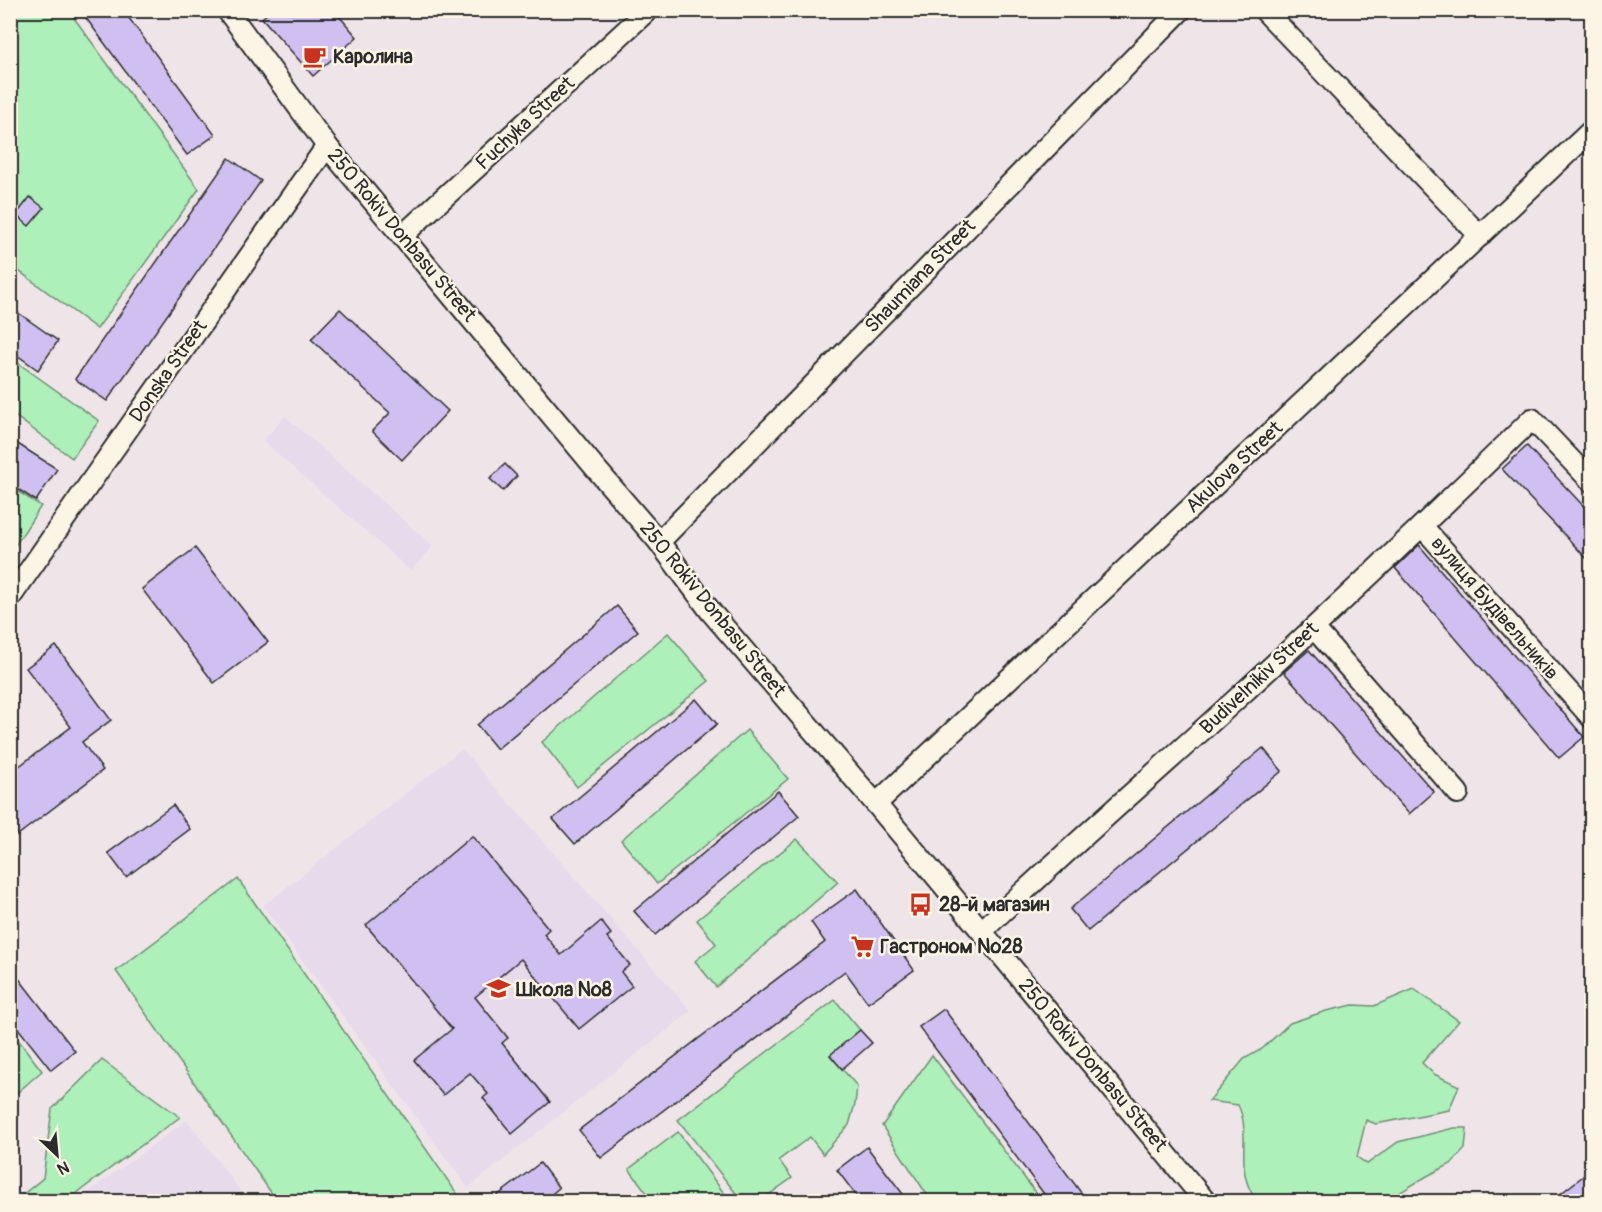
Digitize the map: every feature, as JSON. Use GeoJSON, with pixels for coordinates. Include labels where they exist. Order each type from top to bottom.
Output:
{"type":"FeatureCollection","features":[{"type":"Feature","properties":{"kind":"street","name":"250 Rokiv Donbasu Street"},"geometry":{"type":"LineString","coordinates":[[226,10],[327,146],[659,542],[711,612],[876,804],[1206,1202]]}},
{"type":"Feature","properties":{"kind":"street","name":"Fuchyka Street"},"geometry":{"type":"LineString","coordinates":[[402,236],[648,10]]}},
{"type":"Feature","properties":{"kind":"street","name":"Shaumiana Street"},"geometry":{"type":"LineString","coordinates":[[659,542],[1181,10]]}},
{"type":"Feature","properties":{"kind":"street"},"geometry":{"type":"LineString","coordinates":[[1264,10],[1480,236]]}},
{"type":"Feature","properties":{"kind":"street","name":"Akulova Street"},"geometry":{"type":"LineString","coordinates":[[876,804],[1592,130]]}},
{"type":"Feature","properties":{"kind":"street","name":"Donska Street"},"geometry":{"type":"LineString","coordinates":[[10,598],[327,146]]}},
{"type":"Feature","properties":{"kind":"street","name":"Budivelnikiv Street"},"geometry":{"type":"LineString","coordinates":[[982,931],[1046,870],[1314,628],[1532,419],[1592,482]]}},
{"type":"Feature","properties":{"kind":"street","name":"вулиця Будівельників"},"geometry":{"type":"LineString","coordinates":[[1422,526],[1592,718]]}},
{"type":"Feature","properties":{"kind":"street"},"geometry":{"type":"LineString","coordinates":[[1314,628],[1458,793]]}},
{"type":"Feature","properties":{"kind":"shaded area"},"geometry":{"type":"Polygon","coordinates":[[[285,416],[433,546],[411,571],[263,441],[285,416]]]}},
{"type":"Feature","properties":{"kind":"shaded area","name":"Школа №8"},"geometry":{"type":"Polygon","coordinates":[[[462,749],[691,1011],[468,1188],[263,906],[462,749]]]}},
{"type":"Feature","properties":{"kind":"shaded area"},"geometry":{"type":"Polygon","coordinates":[[[187,1120],[248,1201],[76,1201],[187,1120]]]}},
{"type":"Feature","properties":{"kind":"green space"},"geometry":{"type":"Polygon","coordinates":[[[10,11],[69,11],[199,189],[97,329],[11,265],[10,55],[15,50],[11,45],[10,11]]]}},
{"type":"Feature","properties":{"kind":"green space"},"geometry":{"type":"Polygon","coordinates":[[[11,358],[99,421],[72,458],[11,413],[11,358]]]}},
{"type":"Feature","properties":{"kind":"green space"},"geometry":{"type":"Polygon","coordinates":[[[11,487],[41,506],[11,552],[11,487]]]}},
{"type":"Feature","properties":{"kind":"green space"},"geometry":{"type":"Polygon","coordinates":[[[668,633],[709,681],[577,787],[542,742],[668,633]]]}},
{"type":"Feature","properties":{"kind":"green space"},"geometry":{"type":"Polygon","coordinates":[[[747,730],[788,779],[657,884],[621,840],[747,730]]]}},
{"type":"Feature","properties":{"kind":"green space"},"geometry":{"type":"Polygon","coordinates":[[[797,839],[838,882],[716,987],[695,961],[716,944],[697,920],[797,839]]]}},
{"type":"Feature","properties":{"kind":"green space"},"geometry":{"type":"Polygon","coordinates":[[[238,879],[458,1195],[450,1201],[277,1201],[116,971],[238,879]]]}},
{"type":"Feature","properties":{"kind":"green space"},"geometry":{"type":"Polygon","coordinates":[[[1414,989],[1459,1021],[1422,1063],[1434,1074],[1459,1086],[1449,1110],[1376,1124],[1366,1120],[1357,1157],[1367,1164],[1398,1142],[1454,1128],[1467,1128],[1465,1149],[1451,1164],[1427,1176],[1389,1201],[1257,1201],[1246,1177],[1244,1128],[1238,1105],[1209,1101],[1244,1059],[1262,1049],[1290,1023],[1353,1005],[1374,1006],[1414,989]]]}},
{"type":"Feature","properties":{"kind":"green space"},"geometry":{"type":"Polygon","coordinates":[[[835,1000],[860,1030],[830,1055],[857,1086],[849,1125],[823,1154],[810,1137],[779,1160],[792,1178],[760,1201],[742,1201],[678,1120],[835,1000]]]}},
{"type":"Feature","properties":{"kind":"green space"},"geometry":{"type":"Polygon","coordinates":[[[10,1029],[42,1071],[11,1098],[10,1098],[10,1029]]]}},
{"type":"Feature","properties":{"kind":"green space"},"geometry":{"type":"Polygon","coordinates":[[[932,1055],[1042,1201],[931,1201],[882,1126],[932,1055]]]}},
{"type":"Feature","properties":{"kind":"green space"},"geometry":{"type":"Polygon","coordinates":[[[102,1060],[180,1117],[66,1201],[15,1201],[43,1178],[52,1109],[102,1060]]]}},
{"type":"Feature","properties":{"kind":"green space"},"geometry":{"type":"Polygon","coordinates":[[[678,1132],[730,1201],[653,1201],[629,1169],[678,1132]]]}},
{"type":"Feature","properties":{"kind":"building"},"geometry":{"type":"Polygon","coordinates":[[[80,10],[123,10],[215,135],[187,155],[80,10]]]}},
{"type":"Feature","properties":{"kind":"building","name":"Каролина"},"geometry":{"type":"Polygon","coordinates":[[[271,10],[334,10],[357,37],[313,76],[262,18],[271,10]]]}},
{"type":"Feature","properties":{"kind":"building"},"geometry":{"type":"Polygon","coordinates":[[[229,158],[261,181],[107,401],[75,379],[229,158]]]}},
{"type":"Feature","properties":{"kind":"building"},"geometry":{"type":"Polygon","coordinates":[[[30,197],[44,208],[29,226],[16,215],[30,197]]]}},
{"type":"Feature","properties":{"kind":"building"},"geometry":{"type":"Polygon","coordinates":[[[10,307],[58,341],[38,370],[10,350],[10,307]]]}},
{"type":"Feature","properties":{"kind":"building"},"geometry":{"type":"Polygon","coordinates":[[[340,309],[448,411],[402,460],[372,431],[390,413],[311,339],[340,309]]]}},
{"type":"Feature","properties":{"kind":"building"},"geometry":{"type":"Polygon","coordinates":[[[10,439],[57,469],[36,501],[10,484],[10,439]]]}},
{"type":"Feature","properties":{"kind":"building"},"geometry":{"type":"Polygon","coordinates":[[[1527,446],[1592,515],[1592,564],[1502,469],[1527,446]]]}},
{"type":"Feature","properties":{"kind":"building"},"geometry":{"type":"Polygon","coordinates":[[[505,464],[517,476],[503,491],[490,479],[505,464]]]}},
{"type":"Feature","properties":{"kind":"building"},"geometry":{"type":"Polygon","coordinates":[[[1419,545],[1584,737],[1559,758],[1395,568],[1419,545]]]}},
{"type":"Feature","properties":{"kind":"building"},"geometry":{"type":"Polygon","coordinates":[[[195,548],[268,642],[214,683],[142,589],[195,548]]]}},
{"type":"Feature","properties":{"kind":"building"},"geometry":{"type":"Polygon","coordinates":[[[617,606],[638,631],[497,749],[477,725],[617,606]]]}},
{"type":"Feature","properties":{"kind":"building"},"geometry":{"type":"Polygon","coordinates":[[[56,646],[111,720],[82,742],[103,770],[10,841],[10,773],[71,727],[26,668],[56,646]]]}},
{"type":"Feature","properties":{"kind":"building"},"geometry":{"type":"Polygon","coordinates":[[[1309,650],[1434,792],[1409,814],[1284,672],[1309,650]]]}},
{"type":"Feature","properties":{"kind":"building"},"geometry":{"type":"Polygon","coordinates":[[[696,699],[717,724],[575,844],[553,819],[696,699]]]}},
{"type":"Feature","properties":{"kind":"building"},"geometry":{"type":"Polygon","coordinates":[[[1263,748],[1282,771],[1088,931],[1070,909],[1263,748]]]}},
{"type":"Feature","properties":{"kind":"building"},"geometry":{"type":"Polygon","coordinates":[[[778,791],[799,816],[655,935],[634,911],[778,791]]]}},
{"type":"Feature","properties":{"kind":"building"},"geometry":{"type":"Polygon","coordinates":[[[173,805],[190,829],[126,877],[108,853],[173,805]]]}},
{"type":"Feature","properties":{"kind":"building"},"geometry":{"type":"Polygon","coordinates":[[[472,836],[549,929],[544,934],[561,955],[601,921],[611,934],[607,937],[630,965],[621,972],[632,986],[579,1029],[521,959],[475,997],[508,1038],[502,1043],[550,1102],[512,1134],[483,1098],[488,1094],[470,1073],[443,1095],[414,1060],[452,1029],[366,925],[472,836]]]}},
{"type":"Feature","properties":{"kind":"building"},"geometry":{"type":"Polygon","coordinates":[[[857,889],[914,970],[868,1003],[845,971],[601,1158],[579,1130],[825,942],[811,922],[857,889]]]}},
{"type":"Feature","properties":{"kind":"building"},"geometry":{"type":"Polygon","coordinates":[[[10,967],[75,1051],[51,1070],[10,1018],[10,967]]]}},
{"type":"Feature","properties":{"kind":"building"},"geometry":{"type":"Polygon","coordinates":[[[944,1009],[1088,1202],[1050,1202],[919,1027],[944,1009]]]}},
{"type":"Feature","properties":{"kind":"building"},"geometry":{"type":"Polygon","coordinates":[[[860,1030],[872,1043],[842,1069],[830,1055],[860,1030]]]}},
{"type":"Feature","properties":{"kind":"building"},"geometry":{"type":"Polygon","coordinates":[[[867,1147],[909,1202],[861,1202],[837,1170],[867,1147]]]}},
{"type":"Feature","properties":{"kind":"building"},"geometry":{"type":"Polygon","coordinates":[[[540,1163],[559,1188],[542,1202],[489,1202],[540,1163]]]}},
{"type":"Feature","properties":{"kind":"building"},"geometry":{"type":"Polygon","coordinates":[[[1592,1169],[1592,1202],[1550,1202],[1592,1169]]]}},
{"type":"Feature","properties":{"kind":"place","name":"Каролина"},"geometry":{"type":"Point","coordinates":[315,56]}},
{"type":"Feature","properties":{"kind":"place","name":"28-й магазин"},"geometry":{"type":"Point","coordinates":[921,904]}},
{"type":"Feature","properties":{"kind":"place","name":"Гастроном №28"},"geometry":{"type":"Point","coordinates":[862,946]}},
{"type":"Feature","properties":{"kind":"place","name":"Школа №8"},"geometry":{"type":"Point","coordinates":[498,989]}}]}
